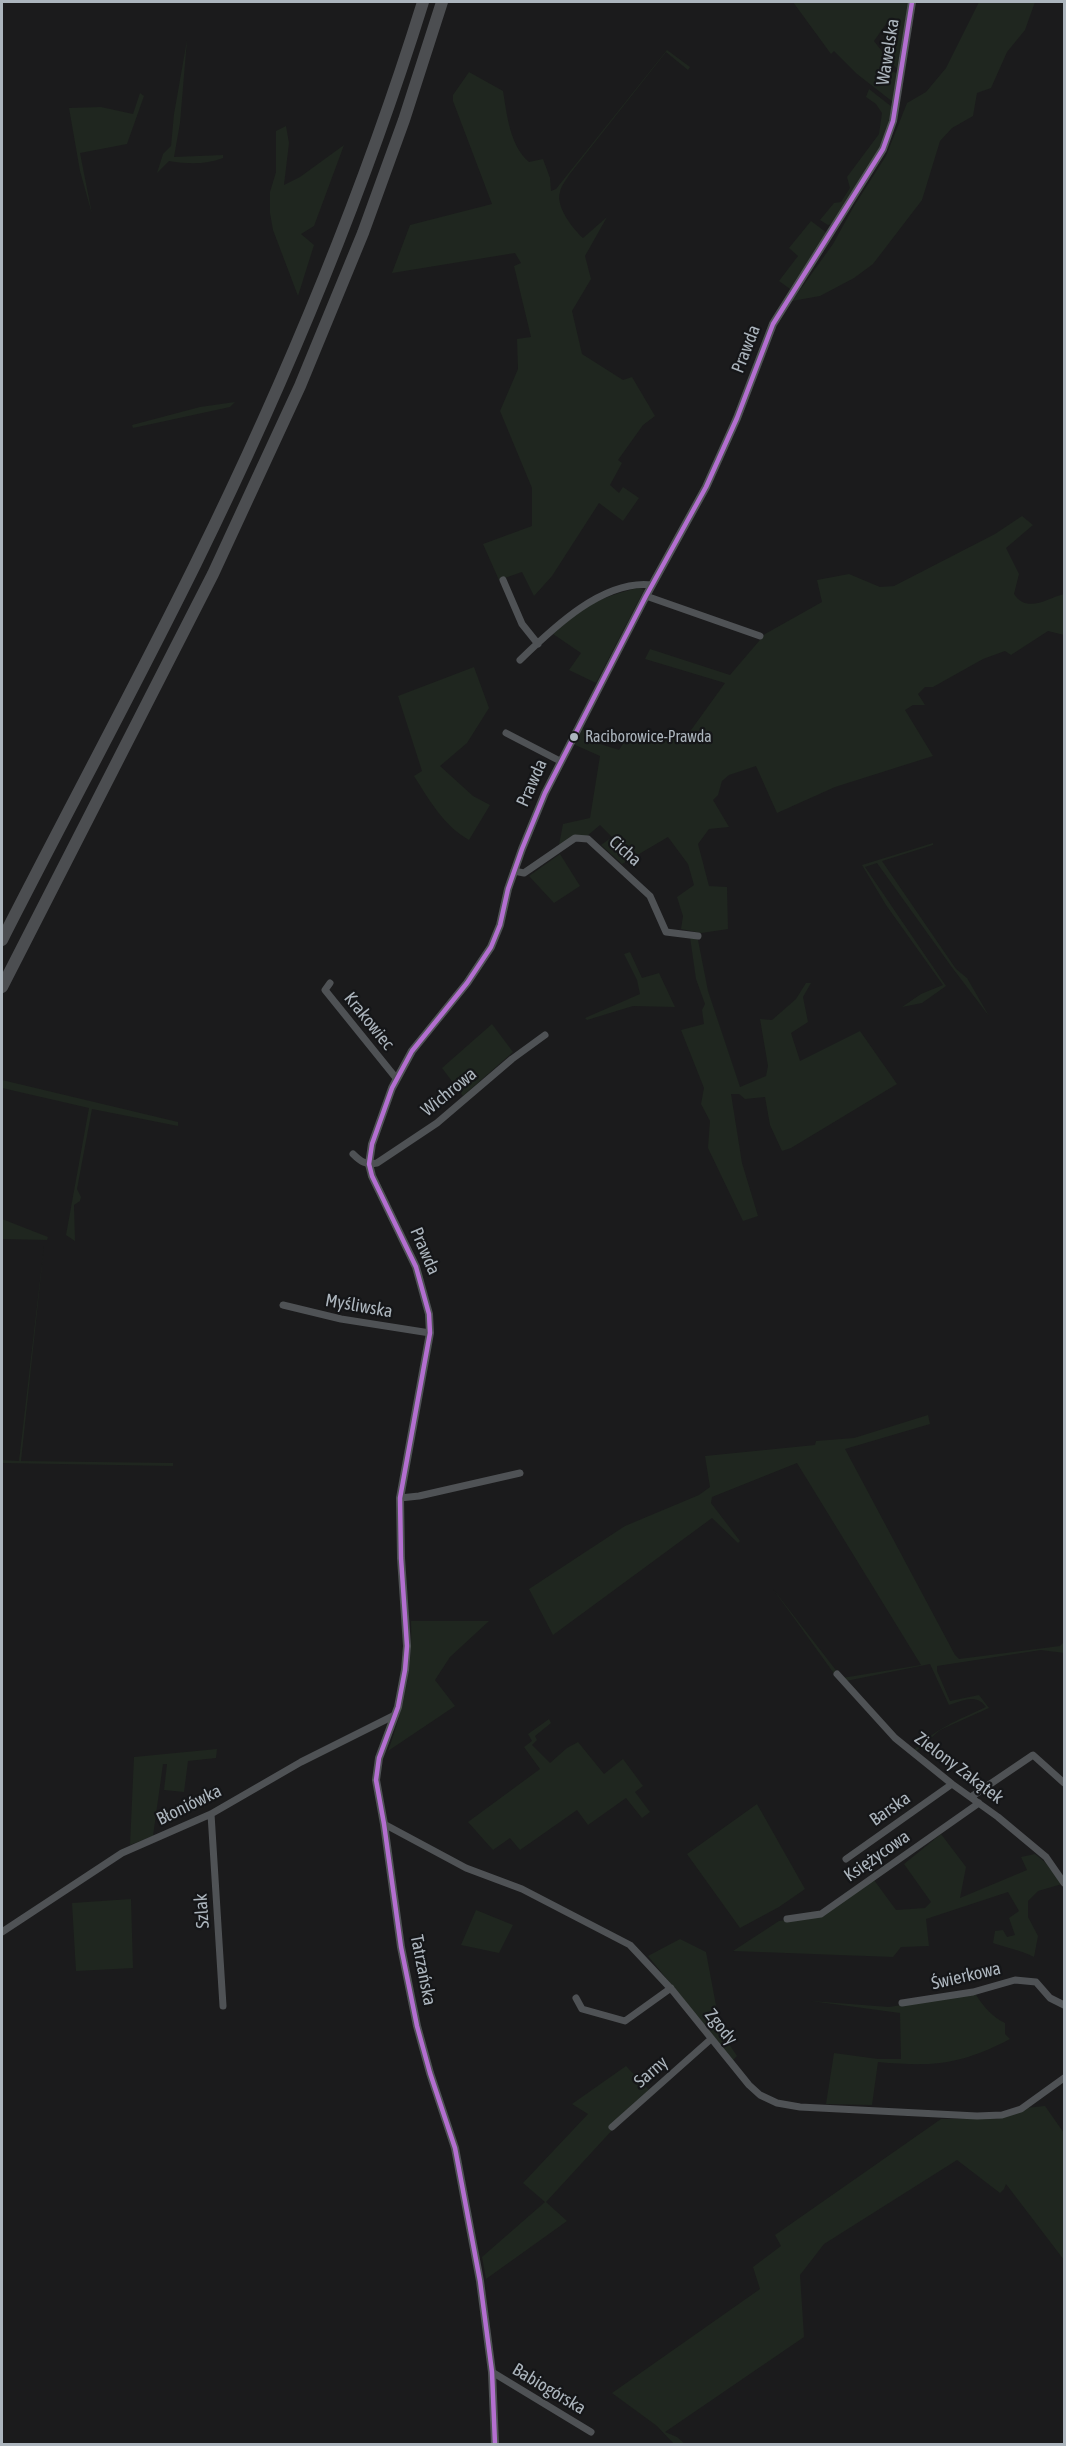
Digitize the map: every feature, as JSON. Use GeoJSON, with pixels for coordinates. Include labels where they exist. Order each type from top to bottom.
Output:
{"type":"FeatureCollection","features":[{"type":"Feature","properties":{"kind":"highway"},"geometry":{"type":"LineString","coordinates":[[2,940],[196,563],[247,456],[344,230],[400,76],[423,2]]}},
{"type":"Feature","properties":{"kind":"highway"},"geometry":{"type":"LineString","coordinates":[[2,987],[213,574],[295,396],[363,233],[423,64],[442,2]]}},
{"type":"Feature","properties":{"kind":"street","name":"Wawelska"},"geometry":{"type":"LineString","coordinates":[[896,107],[912,2]]}},
{"type":"Feature","properties":{"kind":"street","name":"Prawda"},"geometry":{"type":"LineString","coordinates":[[400,1498],[430,1333],[427,1304],[416,1267],[372,1176],[369,1164],[372,1143],[396,1078],[412,1051],[467,983],[491,947],[500,925],[514,871],[560,761],[719,460],[773,324],[879,157],[888,140],[896,107]]}},
{"type":"Feature","properties":{"kind":"street"},"geometry":{"type":"LineString","coordinates":[[503,579],[522,624],[538,644]]}},
{"type":"Feature","properties":{"kind":"street"},"geometry":{"type":"LineString","coordinates":[[520,660],[582,606],[596,598],[635,586],[652,585]]}},
{"type":"Feature","properties":{"kind":"street"},"geometry":{"type":"LineString","coordinates":[[646,596],[760,636]]}},
{"type":"Feature","properties":{"kind":"street"},"geometry":{"type":"LineString","coordinates":[[506,733],[560,761]]}},
{"type":"Feature","properties":{"kind":"street","name":"Cicha"},"geometry":{"type":"LineString","coordinates":[[514,871],[524,873],[575,838],[588,839],[650,896],[666,932],[698,936]]}},
{"type":"Feature","properties":{"kind":"street","name":"Krakowiec"},"geometry":{"type":"LineString","coordinates":[[330,983],[325,990],[396,1078]]}},
{"type":"Feature","properties":{"kind":"street","name":"Wichrowa"},"geometry":{"type":"LineString","coordinates":[[369,1164],[377,1163],[437,1123],[544,1035]]}},
{"type":"Feature","properties":{"kind":"street"},"geometry":{"type":"LineString","coordinates":[[353,1154],[361,1162],[369,1164]]}},
{"type":"Feature","properties":{"kind":"street","name":"Myśliwska"},"geometry":{"type":"LineString","coordinates":[[283,1305],[341,1319],[430,1333]]}},
{"type":"Feature","properties":{"kind":"street"},"geometry":{"type":"LineString","coordinates":[[400,1498],[419,1496],[520,1473]]}},
{"type":"Feature","properties":{"kind":"street","name":"Tatrzańska"},"geometry":{"type":"LineString","coordinates":[[400,1498],[401,1558],[407,1646],[404,1681],[396,1715],[377,1769],[377,1791],[384,1824],[401,1947],[417,2026],[460,2168],[480,2282],[492,2372],[495,2445]]}},
{"type":"Feature","properties":{"kind":"street","name":"Zielony Zakątek"},"geometry":{"type":"LineString","coordinates":[[837,1674],[894,1738],[1046,1857],[1065,1883]]}},
{"type":"Feature","properties":{"kind":"street","name":"Błoniówka"},"geometry":{"type":"LineString","coordinates":[[2,1932],[122,1853],[211,1814],[301,1762],[396,1715]]}},
{"type":"Feature","properties":{"kind":"street"},"geometry":{"type":"LineString","coordinates":[[971,1797],[1033,1755],[1065,1783]]}},
{"type":"Feature","properties":{"kind":"street","name":"Barska"},"geometry":{"type":"LineString","coordinates":[[846,1859],[952,1784]]}},
{"type":"Feature","properties":{"kind":"street","name":"Księżycowa"},"geometry":{"type":"LineString","coordinates":[[787,1919],[820,1914],[979,1803]]}},
{"type":"Feature","properties":{"kind":"street","name":"Szlak"},"geometry":{"type":"LineString","coordinates":[[211,1814],[224,2006]]}},
{"type":"Feature","properties":{"kind":"street","name":"Zgody"},"geometry":{"type":"LineString","coordinates":[[384,1824],[466,1868],[522,1889],[630,1945],[671,1988],[749,2085],[760,2095],[777,2103],[800,2107],[977,2116],[1002,2115],[1021,2109],[1065,2078]]}},
{"type":"Feature","properties":{"kind":"street","name":"Świerkowa"},"geometry":{"type":"LineString","coordinates":[[902,2003],[973,1992],[1014,1980],[1036,1982],[1050,1998],[1065,2005]]}},
{"type":"Feature","properties":{"kind":"street"},"geometry":{"type":"LineString","coordinates":[[576,1998],[582,2009],[625,2021],[671,1988]]}},
{"type":"Feature","properties":{"kind":"street","name":"Sarny"},"geometry":{"type":"LineString","coordinates":[[612,2127],[711,2039]]}},
{"type":"Feature","properties":{"kind":"street","name":"Babiogórska"},"geometry":{"type":"LineString","coordinates":[[492,2372],[591,2432]]}},
{"type":"Feature","properties":{"kind":"shaded area"},"geometry":{"type":"Polygon","coordinates":[[[793,2],[909,2],[897,69],[888,58],[897,43],[898,30],[888,21],[874,41],[884,54],[881,57],[892,71],[898,74],[893,102],[857,74],[834,51],[831,54],[793,2]]]}},
{"type":"Feature","properties":{"kind":"shaded area"},"geometry":{"type":"Polygon","coordinates":[[[979,2],[1035,2],[1025,30],[1007,52],[991,88],[977,93],[973,116],[952,128],[940,141],[922,200],[873,264],[854,278],[820,296],[792,301],[833,244],[886,156],[907,103],[926,92],[946,68],[979,2]]]}},
{"type":"Feature","properties":{"kind":"shaded area"},"geometry":{"type":"Polygon","coordinates":[[[187,40],[180,123],[174,157],[223,155],[223,158],[196,163],[169,161],[157,173],[163,154],[171,146],[174,114],[187,40]]]}},
{"type":"Feature","properties":{"kind":"shaded area"},"geometry":{"type":"Polygon","coordinates":[[[667,50],[690,67],[688,70],[666,52],[569,175],[561,188],[559,198],[566,217],[583,238],[607,217],[585,256],[591,279],[572,311],[582,354],[623,380],[632,377],[655,416],[643,425],[618,460],[622,463],[610,485],[619,493],[623,487],[639,498],[623,521],[599,503],[552,576],[534,596],[522,572],[499,580],[483,544],[532,526],[532,488],[500,411],[518,369],[517,339],[531,337],[514,266],[521,263],[515,253],[392,273],[410,225],[492,204],[453,101],[453,95],[469,72],[503,91],[510,130],[517,148],[529,162],[543,159],[550,178],[551,191],[556,189],[667,50]]]}},
{"type":"Feature","properties":{"kind":"shaded area"},"geometry":{"type":"Polygon","coordinates":[[[869,89],[892,107],[885,135],[880,147],[832,224],[828,225],[820,220],[834,203],[841,202],[850,188],[847,177],[879,134],[882,113],[876,104],[866,97],[869,89]]]}},
{"type":"Feature","properties":{"kind":"shaded area"},"geometry":{"type":"Polygon","coordinates":[[[140,93],[144,96],[127,144],[80,153],[92,214],[80,171],[69,108],[101,107],[133,114],[140,93]]]}},
{"type":"Feature","properties":{"kind":"shaded area"},"geometry":{"type":"Polygon","coordinates":[[[286,126],[289,143],[284,185],[300,177],[344,145],[314,226],[301,234],[314,245],[298,296],[273,230],[270,213],[270,192],[276,172],[276,131],[286,126]]]}},
{"type":"Feature","properties":{"kind":"shaded area"},"geometry":{"type":"Polygon","coordinates":[[[811,221],[827,233],[790,289],[779,281],[798,256],[789,248],[811,221]]]}},
{"type":"Feature","properties":{"kind":"shaded area"},"geometry":{"type":"Polygon","coordinates":[[[235,402],[230,407],[133,428],[132,425],[200,407],[235,402]]]}},
{"type":"Feature","properties":{"kind":"shaded area"},"geometry":{"type":"Polygon","coordinates":[[[1022,516],[1033,525],[1006,548],[1019,574],[1014,594],[1019,600],[1031,604],[1064,594],[1064,635],[1048,631],[1011,655],[1005,651],[983,659],[933,687],[925,687],[918,694],[925,705],[913,705],[905,710],[933,756],[835,787],[777,813],[756,766],[729,775],[722,781],[718,795],[713,800],[729,827],[709,829],[698,844],[709,886],[727,887],[728,929],[701,933],[681,929],[683,916],[677,897],[694,885],[688,864],[668,837],[622,864],[601,845],[612,837],[600,825],[587,836],[559,845],[563,824],[590,818],[600,756],[573,744],[582,728],[600,744],[619,750],[630,733],[657,737],[669,735],[686,737],[725,683],[645,659],[650,649],[730,675],[765,634],[822,602],[817,580],[849,574],[880,587],[894,586],[995,534],[1022,516]]]}},
{"type":"Feature","properties":{"kind":"shaded area"},"geometry":{"type":"Polygon","coordinates":[[[638,588],[644,590],[596,683],[569,670],[581,653],[553,634],[592,604],[612,595],[638,588]]]}},
{"type":"Feature","properties":{"kind":"shaded area"},"geometry":{"type":"Polygon","coordinates":[[[474,667],[489,708],[467,743],[440,766],[473,796],[490,805],[469,840],[444,820],[414,776],[422,771],[398,696],[474,667]]]}},
{"type":"Feature","properties":{"kind":"shaded area"},"geometry":{"type":"Polygon","coordinates":[[[933,843],[933,845],[882,861],[956,969],[967,978],[989,1016],[877,863],[865,867],[946,986],[922,1003],[902,1007],[921,994],[943,985],[886,905],[862,865],[933,843]]]}},
{"type":"Feature","properties":{"kind":"shaded area"},"geometry":{"type":"Polygon","coordinates":[[[560,854],[580,886],[554,903],[529,876],[560,854]]]}},
{"type":"Feature","properties":{"kind":"shaded area"},"geometry":{"type":"Polygon","coordinates":[[[690,937],[698,940],[708,991],[740,1087],[766,1076],[768,1066],[760,1019],[772,1020],[796,999],[806,983],[811,983],[803,997],[808,1022],[791,1033],[800,1061],[860,1031],[897,1084],[791,1148],[782,1151],[770,1125],[765,1097],[745,1099],[739,1094],[731,1094],[742,1163],[758,1216],[743,1221],[708,1148],[710,1121],[701,1104],[704,1088],[681,1030],[704,1024],[702,1010],[705,1004],[696,979],[690,937]]]}},
{"type":"Feature","properties":{"kind":"shaded area"},"geometry":{"type":"Polygon","coordinates":[[[630,952],[642,978],[659,973],[675,1007],[633,1006],[587,1020],[585,1018],[640,994],[637,980],[624,954],[630,952]]]}},
{"type":"Feature","properties":{"kind":"shaded area"},"geometry":{"type":"Polygon","coordinates":[[[492,1024],[513,1052],[463,1096],[442,1068],[492,1024]]]}},
{"type":"Feature","properties":{"kind":"shaded area"},"geometry":{"type":"Polygon","coordinates":[[[2,1080],[178,1122],[178,1126],[92,1109],[77,1189],[81,1197],[80,1201],[74,1205],[75,1241],[66,1235],[89,1108],[2,1088],[2,1080]]]}},
{"type":"Feature","properties":{"kind":"shaded area"},"geometry":{"type":"Polygon","coordinates":[[[2,1219],[48,1237],[47,1240],[2,1239],[2,1219]]]}},
{"type":"Feature","properties":{"kind":"shaded area"},"geometry":{"type":"Polygon","coordinates":[[[44,1246],[21,1461],[173,1463],[173,1466],[2,1463],[2,1460],[19,1461],[44,1246]]]}},
{"type":"Feature","properties":{"kind":"shaded area"},"geometry":{"type":"Polygon","coordinates":[[[928,1415],[930,1424],[845,1449],[955,1655],[959,1659],[1060,1646],[1064,1642],[1064,1653],[1041,1650],[937,1666],[950,1701],[979,1695],[989,1708],[941,1730],[986,1707],[974,1699],[949,1705],[930,1664],[841,1682],[773,1589],[842,1678],[921,1665],[797,1463],[712,1497],[711,1503],[740,1541],[738,1543],[712,1518],[553,1635],[529,1589],[625,1526],[699,1495],[710,1487],[705,1456],[815,1445],[816,1441],[854,1438],[928,1415]]]}},
{"type":"Feature","properties":{"kind":"shaded area"},"geometry":{"type":"Polygon","coordinates":[[[411,1621],[489,1621],[450,1657],[435,1680],[455,1706],[388,1751],[399,1718],[409,1671],[411,1621]]]}},
{"type":"Feature","properties":{"kind":"shaded area"},"geometry":{"type":"Polygon","coordinates":[[[549,1719],[551,1723],[535,1736],[537,1740],[532,1745],[550,1763],[567,1748],[578,1742],[604,1774],[623,1759],[643,1786],[635,1792],[650,1812],[642,1818],[626,1798],[588,1825],[577,1810],[520,1850],[510,1838],[493,1850],[468,1822],[540,1769],[524,1747],[532,1741],[528,1734],[549,1719]]]}},
{"type":"Feature","properties":{"kind":"shaded area"},"geometry":{"type":"Polygon","coordinates":[[[939,1731],[912,1755],[910,1754],[919,1745],[939,1731]]]}},
{"type":"Feature","properties":{"kind":"shaded area"},"geometry":{"type":"Polygon","coordinates":[[[217,1749],[216,1758],[188,1761],[184,1792],[164,1790],[167,1764],[163,1764],[153,1836],[130,1845],[134,1757],[217,1749]]]}},
{"type":"Feature","properties":{"kind":"shaded area"},"geometry":{"type":"Polygon","coordinates":[[[757,1804],[805,1889],[779,1907],[740,1928],[687,1854],[757,1804]]]}},
{"type":"Feature","properties":{"kind":"shaded area"},"geometry":{"type":"Polygon","coordinates":[[[941,1834],[966,1867],[960,1898],[1027,1870],[1021,1857],[1035,1854],[1046,1863],[1062,1884],[1038,1891],[1028,1901],[1028,1917],[1038,1936],[1034,1957],[993,1943],[995,1931],[1003,1930],[1007,1937],[1015,1935],[1009,1918],[1019,1911],[1008,1892],[926,1919],[929,1946],[901,1947],[893,1957],[733,1951],[779,1921],[822,1915],[874,1880],[896,1910],[925,1908],[931,1902],[904,1864],[941,1834]]]}},
{"type":"Feature","properties":{"kind":"shaded area"},"geometry":{"type":"Polygon","coordinates":[[[131,1899],[133,1968],[76,1971],[72,1903],[131,1899]]]}},
{"type":"Feature","properties":{"kind":"shaded area"},"geometry":{"type":"Polygon","coordinates":[[[476,1910],[513,1925],[499,1953],[461,1945],[476,1910]]]}},
{"type":"Feature","properties":{"kind":"shaded area"},"geometry":{"type":"Polygon","coordinates":[[[680,1939],[706,1952],[721,2032],[737,2056],[733,2060],[648,1956],[680,1939]]]}},
{"type":"Feature","properties":{"kind":"shaded area"},"geometry":{"type":"Polygon","coordinates":[[[975,1993],[988,2010],[1005,2023],[1005,2034],[1010,2039],[976,2054],[946,2062],[915,2064],[878,2062],[872,2105],[826,2104],[834,2053],[878,2059],[901,2059],[900,2013],[811,2001],[889,2007],[975,1993]]]}},
{"type":"Feature","properties":{"kind":"shaded area"},"geometry":{"type":"Polygon","coordinates":[[[626,2066],[649,2090],[546,2202],[567,2221],[486,2279],[482,2257],[545,2202],[523,2183],[588,2114],[572,2104],[626,2066]]]}},
{"type":"Feature","properties":{"kind":"shaded area"},"geometry":{"type":"Polygon","coordinates":[[[1045,2106],[1064,2133],[1064,2260],[1006,2184],[1000,2193],[957,2160],[824,2244],[800,2275],[804,2337],[665,2432],[677,2437],[685,2444],[674,2444],[657,2426],[612,2393],[760,2289],[753,2267],[781,2246],[775,2235],[941,2119],[996,2119],[1026,2108],[1045,2106]]]}},
{"type":"Feature","properties":{"kind":"transit line"},"geometry":{"type":"LineString","coordinates":[[495,2444],[492,2372],[480,2281],[455,2148],[417,2026],[401,1947],[376,1780],[379,1758],[398,1707],[405,1670],[407,1646],[401,1558],[400,1498],[430,1333],[429,1314],[416,1267],[372,1176],[369,1164],[372,1144],[392,1088],[412,1051],[467,983],[491,947],[500,925],[508,889],[522,849],[545,793],[646,596],[706,487],[737,418],[773,324],[883,149],[893,121],[912,2]]}},
{"type":"Feature","properties":{"kind":"place","name":"Raciborowice-Prawda"},"geometry":{"type":"Point","coordinates":[574,737]}}]}
